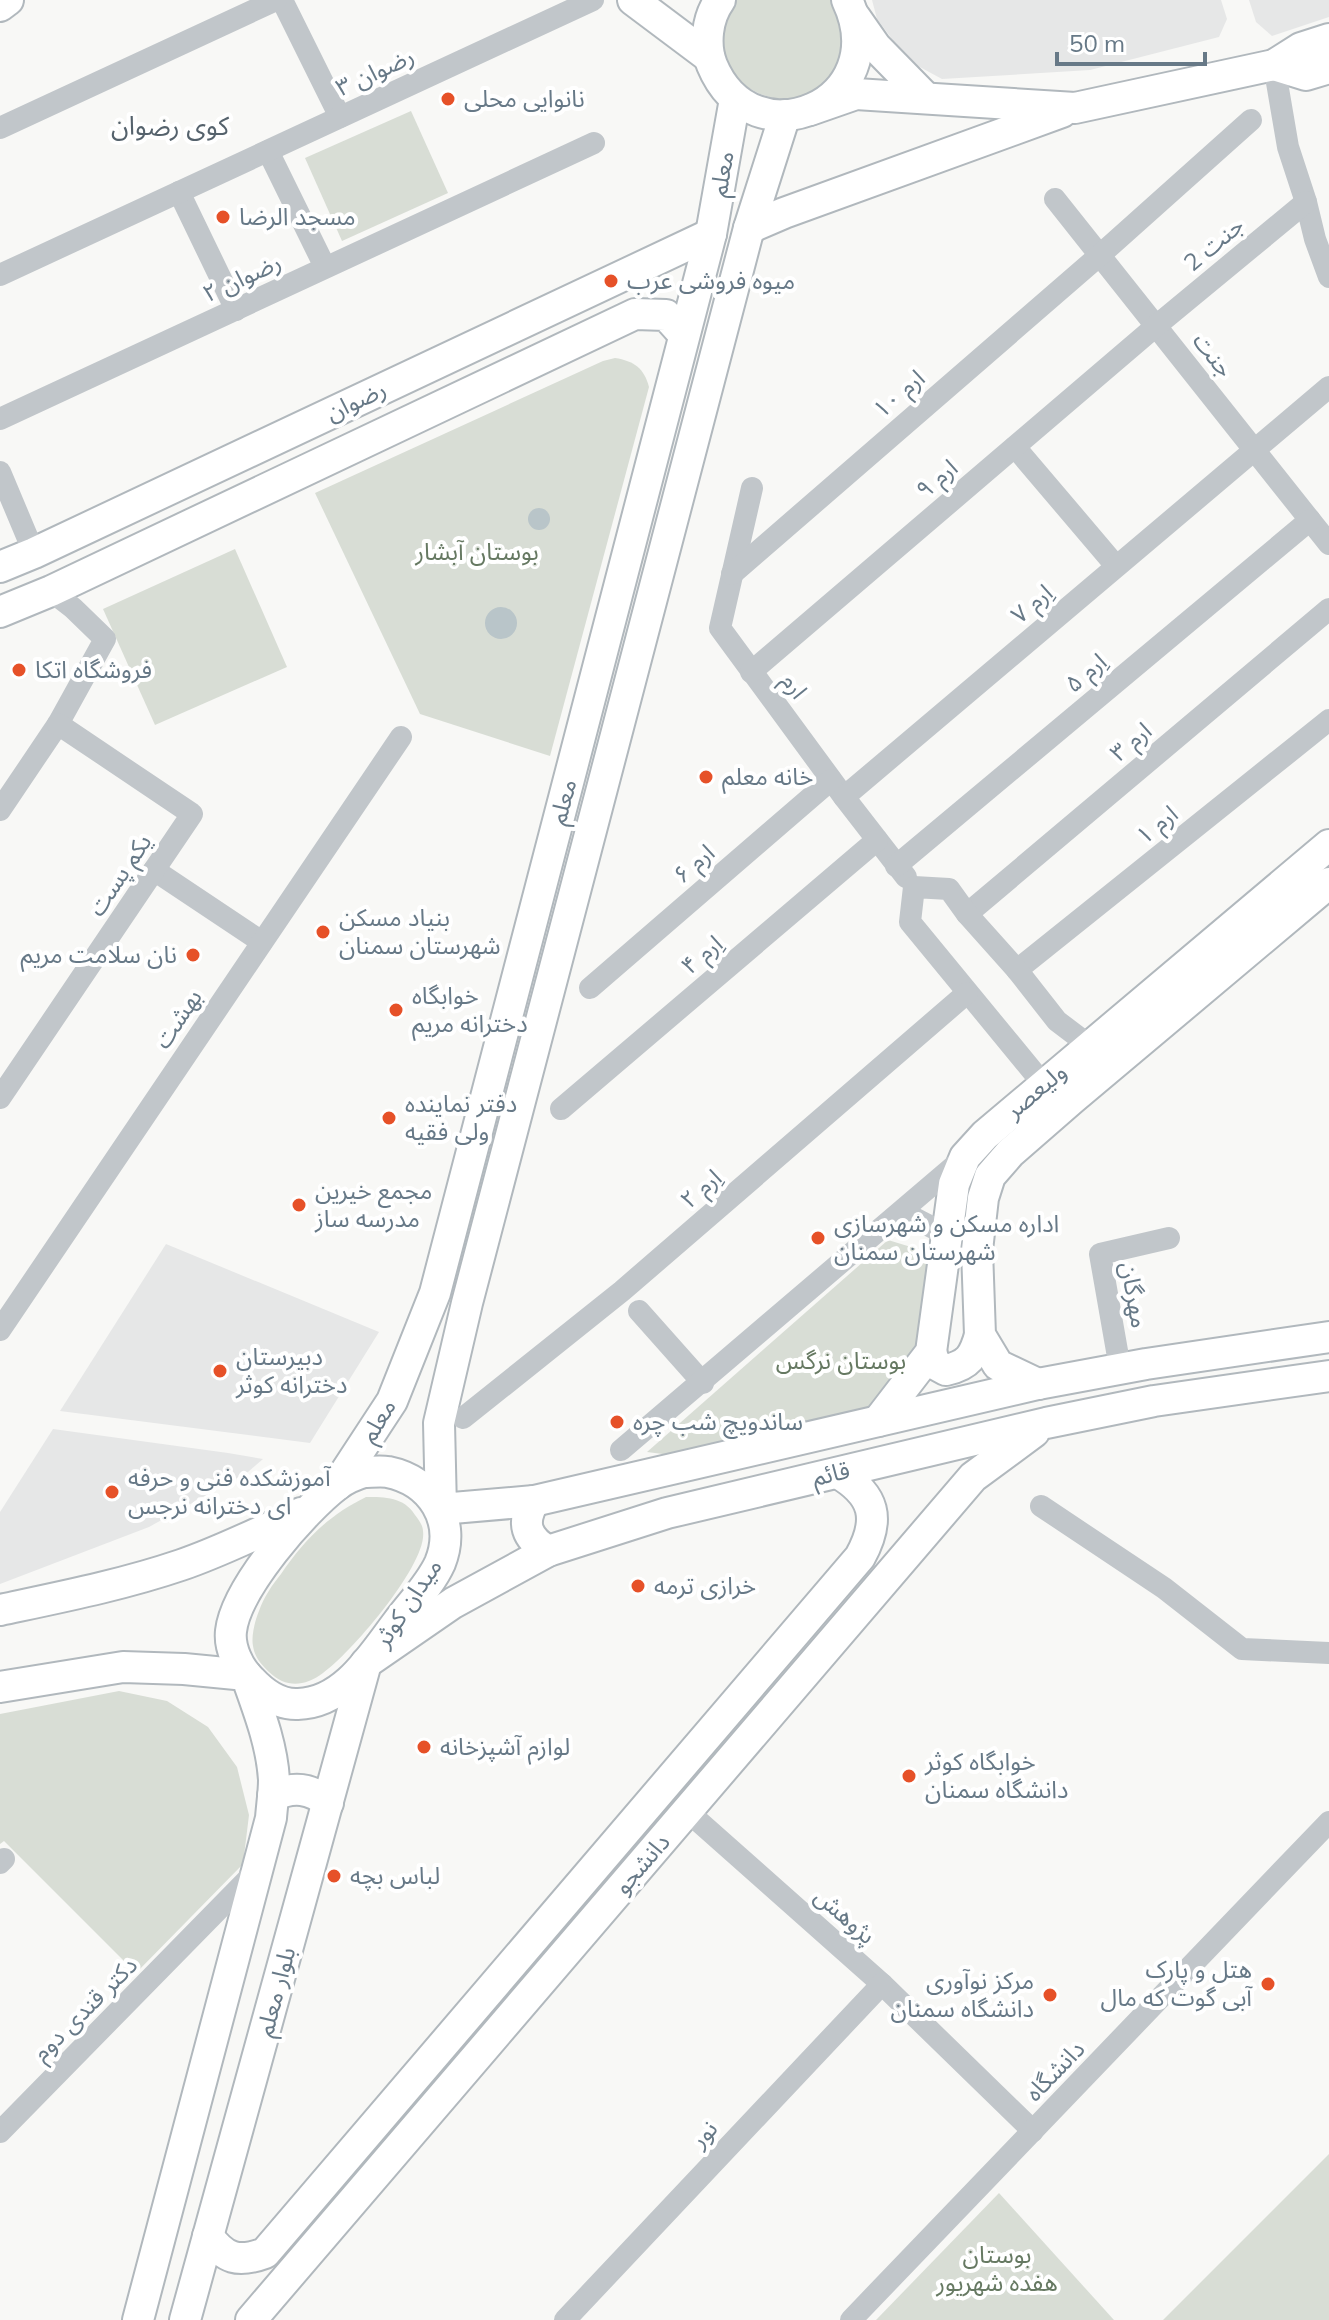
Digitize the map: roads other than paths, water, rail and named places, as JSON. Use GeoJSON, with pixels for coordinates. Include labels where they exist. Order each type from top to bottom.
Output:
{"type":"FeatureCollection","features":[{"type":"Feature","properties":{"kind":"main road"},"geometry":{"type":"LineString","coordinates":[[0,6],[8,0]]}},
{"type":"Feature","properties":{"kind":"main road"},"geometry":{"type":"LineString","coordinates":[[633,0],[709,57]]}},
{"type":"Feature","properties":{"kind":"main road"},"geometry":{"type":"LineString","coordinates":[[720,0],[708,31],[709,57],[719,80],[735,99],[767,114],[798,113],[856,94],[1075,108]]}},
{"type":"Feature","properties":{"kind":"main road"},"geometry":{"type":"LineString","coordinates":[[851,8],[876,47],[925,97]]}},
{"type":"Feature","properties":{"kind":"main road"},"geometry":{"type":"LineString","coordinates":[[798,113],[830,99],[845,82],[855,62],[859,39],[851,8]]}},
{"type":"Feature","properties":{"kind":"main road"},"geometry":{"type":"LineString","coordinates":[[749,228],[1075,108],[1274,65],[1301,48],[1329,39]]}},
{"type":"Feature","properties":{"kind":"main road"},"geometry":{"type":"LineString","coordinates":[[1274,65],[1306,75],[1329,68]]}},
{"type":"Feature","properties":{"kind":"main road","name":"معلم"},"geometry":{"type":"LineString","coordinates":[[337,1485],[392,1401],[435,1293],[711,234],[735,99]]}},
{"type":"Feature","properties":{"kind":"main road","name":"معلم"},"geometry":{"type":"LineString","coordinates":[[441,1509],[439,1423],[467,1303],[749,228],[798,113]]}},
{"type":"Feature","properties":{"kind":"main road","name":"رضوان"},"geometry":{"type":"LineString","coordinates":[[0,567],[711,234]]}},
{"type":"Feature","properties":{"kind":"main road","name":"رضوان"},"geometry":{"type":"LineString","coordinates":[[0,612],[51,591],[635,314],[666,315],[684,335]]}},
{"type":"Feature","properties":{"kind":"main road","name":"ولیعصر"},"geometry":{"type":"LineString","coordinates":[[878,1421],[931,1352],[954,1184],[965,1157],[985,1135],[1329,845]]}},
{"type":"Feature","properties":{"kind":"main road","name":"ولیعصر"},"geometry":{"type":"LineString","coordinates":[[980,1335],[977,1250],[983,1198],[990,1176],[1010,1153],[1072,1099],[1329,883]]}},
{"type":"Feature","properties":{"kind":"main road"},"geometry":{"type":"LineString","coordinates":[[931,1352],[935,1364],[946,1370],[958,1367],[972,1356],[980,1335]]}},
{"type":"Feature","properties":{"kind":"main road"},"geometry":{"type":"LineString","coordinates":[[980,1335],[998,1365],[1038,1384]]}},
{"type":"Feature","properties":{"kind":"main road","name":"قائم"},"geometry":{"type":"LineString","coordinates":[[441,1509],[534,1501],[1038,1384],[1120,1368],[1329,1337]]}},
{"type":"Feature","properties":{"kind":"main road","name":"قائم"},"geometry":{"type":"LineString","coordinates":[[366,1663],[453,1603],[548,1551],[667,1513],[1046,1423],[1154,1401],[1329,1376]]}},
{"type":"Feature","properties":{"kind":"main road","name":"دانشجو"},"geometry":{"type":"LineString","coordinates":[[251,2320],[973,1477],[1046,1423]]}},
{"type":"Feature","properties":{"kind":"main road"},"geometry":{"type":"LineString","coordinates":[[246,1675],[233,1652],[231,1633],[236,1611],[268,1558],[337,1485],[364,1472],[388,1472],[407,1479],[427,1492],[441,1509]]}},
{"type":"Feature","properties":{"kind":"main road","name":"دانشجو"},"geometry":{"type":"LineString","coordinates":[[208,2236],[218,2249],[232,2258],[249,2259],[265,2253],[860,1557],[870,1539],[873,1519],[868,1500],[855,1483],[838,1473]]}},
{"type":"Feature","properties":{"kind":"main road"},"geometry":{"type":"LineString","coordinates":[[534,1501],[528,1512],[530,1535],[548,1551]]}},
{"type":"Feature","properties":{"kind":"main road"},"geometry":{"type":"LineString","coordinates":[[0,1610],[117,1584],[182,1565],[314,1507]]}},
{"type":"Feature","properties":{"kind":"main road","name":"میدان کوثر"},"geometry":{"type":"LineString","coordinates":[[246,1675],[263,1693],[290,1704],[312,1704],[337,1692],[366,1663],[439,1565],[446,1542],[441,1509]]}},
{"type":"Feature","properties":{"kind":"main road","name":"بلوار معلم"},"geometry":{"type":"LineString","coordinates":[[185,2320],[366,1663]]}},
{"type":"Feature","properties":{"kind":"main road"},"geometry":{"type":"LineString","coordinates":[[0,1687],[123,1667],[246,1675]]}},
{"type":"Feature","properties":{"kind":"main road","name":"بلوار معلم"},"geometry":{"type":"LineString","coordinates":[[138,2320],[271,1818],[274,1780],[270,1751],[246,1675]]}},
{"type":"Feature","properties":{"kind":"main road"},"geometry":{"type":"LineString","coordinates":[[273,1796],[292,1789],[303,1789],[328,1803]]}},
{"type":"Feature","properties":{"kind":"main road"},"geometry":{"type":"LineString","coordinates":[[661,1791],[687,1811]]}},
{"type":"Feature","properties":{"kind":"main road"},"geometry":{"type":"LineString","coordinates":[[391,2106],[417,2126]]}},
{"type":"Feature","properties":{"kind":"street"},"geometry":{"type":"LineString","coordinates":[[0,128],[279,0],[340,117]]}},
{"type":"Feature","properties":{"kind":"street","name":"رضوان ۳"},"geometry":{"type":"LineString","coordinates":[[0,275],[593,0]]}},
{"type":"Feature","properties":{"kind":"street"},"geometry":{"type":"LineString","coordinates":[[1274,65],[1288,147],[1306,202],[1322,236],[1329,277]]}},
{"type":"Feature","properties":{"kind":"street","name":"ارم ۱۰"},"geometry":{"type":"LineString","coordinates":[[732,574],[1251,120]]}},
{"type":"Feature","properties":{"kind":"street","name":"رضوان ۲"},"geometry":{"type":"LineString","coordinates":[[0,419],[594,143]]}},
{"type":"Feature","properties":{"kind":"street"},"geometry":{"type":"LineString","coordinates":[[268,151],[325,267]]}},
{"type":"Feature","properties":{"kind":"street"},"geometry":{"type":"LineString","coordinates":[[179,192],[236,310]]}},
{"type":"Feature","properties":{"kind":"street","name":"جنت"},"geometry":{"type":"LineString","coordinates":[[1055,199],[1329,544]]}},
{"type":"Feature","properties":{"kind":"street","name":"جنت 2"},"geometry":{"type":"LineString","coordinates":[[1156,326],[1306,202]]}},
{"type":"Feature","properties":{"kind":"street","name":"ارم ۹"},"geometry":{"type":"LineString","coordinates":[[751,672],[1156,326]]}},
{"type":"Feature","properties":{"kind":"street","name":"اِرم ۷"},"geometry":{"type":"LineString","coordinates":[[838,789],[1116,566],[1329,387]]}},
{"type":"Feature","properties":{"kind":"street"},"geometry":{"type":"LineString","coordinates":[[1015,447],[1116,566]]}},
{"type":"Feature","properties":{"kind":"street"},"geometry":{"type":"LineString","coordinates":[[0,472],[34,553]]}},
{"type":"Feature","properties":{"kind":"street","name":"ارم"},"geometry":{"type":"LineString","coordinates":[[752,488],[720,628],[914,887]]}},
{"type":"Feature","properties":{"kind":"street","name":"اِرم ۵"},"geometry":{"type":"LineString","coordinates":[[896,866],[1310,520]]}},
{"type":"Feature","properties":{"kind":"street"},"geometry":{"type":"LineString","coordinates":[[0,810],[58,724],[105,639],[51,591]]}},
{"type":"Feature","properties":{"kind":"street","name":"ارم ۳"},"geometry":{"type":"LineString","coordinates":[[967,914],[1329,609]]}},
{"type":"Feature","properties":{"kind":"street","name":"ارم ۱"},"geometry":{"type":"LineString","coordinates":[[1017,970],[1329,720]]}},
{"type":"Feature","properties":{"kind":"street","name":"یکم پست"},"geometry":{"type":"LineString","coordinates":[[0,1098],[192,814],[58,724]]}},
{"type":"Feature","properties":{"kind":"street","name":"بهشت"},"geometry":{"type":"LineString","coordinates":[[0,1330],[401,737]]}},
{"type":"Feature","properties":{"kind":"street","name":"ارم ۶"},"geometry":{"type":"LineString","coordinates":[[590,988],[838,789]]}},
{"type":"Feature","properties":{"kind":"street","name":"اِرم ۴"},"geometry":{"type":"LineString","coordinates":[[561,1109],[877,840]]}},
{"type":"Feature","properties":{"kind":"street"},"geometry":{"type":"LineString","coordinates":[[154,870],[262,942]]}},
{"type":"Feature","properties":{"kind":"street"},"geometry":{"type":"LineString","coordinates":[[1044,1085],[910,922],[914,887],[949,889],[1057,1021],[1090,1046]]}},
{"type":"Feature","properties":{"kind":"street","name":"اِرم ۲"},"geometry":{"type":"LineString","coordinates":[[463,1418],[622,1291],[967,993]]}},
{"type":"Feature","properties":{"kind":"street"},"geometry":{"type":"LineString","coordinates":[[621,1450],[965,1157]]}},
{"type":"Feature","properties":{"kind":"street"},"geometry":{"type":"LineString","coordinates":[[895,1217],[916,1219],[947,1235]]}},
{"type":"Feature","properties":{"kind":"street","name":"مهرگان"},"geometry":{"type":"LineString","coordinates":[[1120,1368],[1100,1254],[1169,1238]]}},
{"type":"Feature","properties":{"kind":"street"},"geometry":{"type":"LineString","coordinates":[[639,1311],[703,1383]]}},
{"type":"Feature","properties":{"kind":"street"},"geometry":{"type":"LineString","coordinates":[[1041,1506],[1164,1588],[1242,1649],[1329,1653]]}},
{"type":"Feature","properties":{"kind":"street","name":"پژوهش"},"geometry":{"type":"LineString","coordinates":[[687,1811],[882,1984],[1033,2131]]}},
{"type":"Feature","properties":{"kind":"street","name":"دانشگاه"},"geometry":{"type":"LineString","coordinates":[[851,2320],[1329,1822]]}},
{"type":"Feature","properties":{"kind":"street","name":"دکتر قندی دوم"},"geometry":{"type":"LineString","coordinates":[[0,2132],[258,1870]]}},
{"type":"Feature","properties":{"kind":"street"},"geometry":{"type":"LineString","coordinates":[[206,1922],[219,1919],[228,1924],[237,1951]]}},
{"type":"Feature","properties":{"kind":"street","name":"نور"},"geometry":{"type":"LineString","coordinates":[[565,2320],[882,1984]]}},
{"type":"Feature","properties":{"kind":"place","name":"نانوایی محلی"},"geometry":{"type":"Point","coordinates":[448,99]}},
{"type":"Feature","properties":{"kind":"place","name":"مسجد الرضا"},"geometry":{"type":"Point","coordinates":[223,217]}},
{"type":"Feature","properties":{"kind":"place","name":"میوه فروشی عرب"},"geometry":{"type":"Point","coordinates":[611,281]}},
{"type":"Feature","properties":{"kind":"place","name":"فروشگاه اتکا"},"geometry":{"type":"Point","coordinates":[19,670]}},
{"type":"Feature","properties":{"kind":"place","name":"خانه معلم"},"geometry":{"type":"Point","coordinates":[706,777]}},
{"type":"Feature","properties":{"kind":"place","name":"بنیاد مسکن شهرستان سمنان"},"geometry":{"type":"Point","coordinates":[323,932]}},
{"type":"Feature","properties":{"kind":"place","name":"نان سلامت مریم"},"geometry":{"type":"Point","coordinates":[193,955]}},
{"type":"Feature","properties":{"kind":"place","name":"خوابگاه دخترانه مریم"},"geometry":{"type":"Point","coordinates":[396,1010]}},
{"type":"Feature","properties":{"kind":"place","name":"دفتر نماینده ولی فقیه"},"geometry":{"type":"Point","coordinates":[389,1118]}},
{"type":"Feature","properties":{"kind":"place","name":"مجمع خیرین مدرسه ساز"},"geometry":{"type":"Point","coordinates":[299,1205]}},
{"type":"Feature","properties":{"kind":"place","name":"اداره مسکن و شهرسازی شهرستان سمنان"},"geometry":{"type":"Point","coordinates":[818,1238]}},
{"type":"Feature","properties":{"kind":"place","name":"دبیرستان دخترانه کوثر"},"geometry":{"type":"Point","coordinates":[220,1371]}},
{"type":"Feature","properties":{"kind":"place","name":"ساندویچ شب چره"},"geometry":{"type":"Point","coordinates":[617,1422]}},
{"type":"Feature","properties":{"kind":"place","name":"آموزشکده فنی و حرفه ای دخترانه نرجس"},"geometry":{"type":"Point","coordinates":[112,1492]}},
{"type":"Feature","properties":{"kind":"place","name":"خرازی ترمه"},"geometry":{"type":"Point","coordinates":[638,1586]}},
{"type":"Feature","properties":{"kind":"place","name":"لوازم آشپزخانه"},"geometry":{"type":"Point","coordinates":[424,1747]}},
{"type":"Feature","properties":{"kind":"place","name":"خوابگاه کوثر دانشگاه سمنان"},"geometry":{"type":"Point","coordinates":[909,1776]}},
{"type":"Feature","properties":{"kind":"place","name":"لباس بچه"},"geometry":{"type":"Point","coordinates":[334,1876]}},
{"type":"Feature","properties":{"kind":"place","name":"هتل و پارک آبی گوت که مال"},"geometry":{"type":"Point","coordinates":[1268,1984]}},
{"type":"Feature","properties":{"kind":"place","name":"مرکز نوآوری دانشگاه سمنان"},"geometry":{"type":"Point","coordinates":[1050,1995]}},
{"type":"Feature","properties":{"kind":"district","name":"کوی رضوان"},"geometry":{"type":"Point","coordinates":[170,126]}},
{"type":"Feature","properties":{"kind":"park label","name":"بوستان آبشار"},"geometry":{"type":"Point","coordinates":[477,552]}},
{"type":"Feature","properties":{"kind":"park label","name":"بوستان نرگس"},"geometry":{"type":"Point","coordinates":[841,1361]}},
{"type":"Feature","properties":{"kind":"park label","name":"بوستان هفده شهریور"},"geometry":{"type":"Point","coordinates":[997,2269]}}]}
